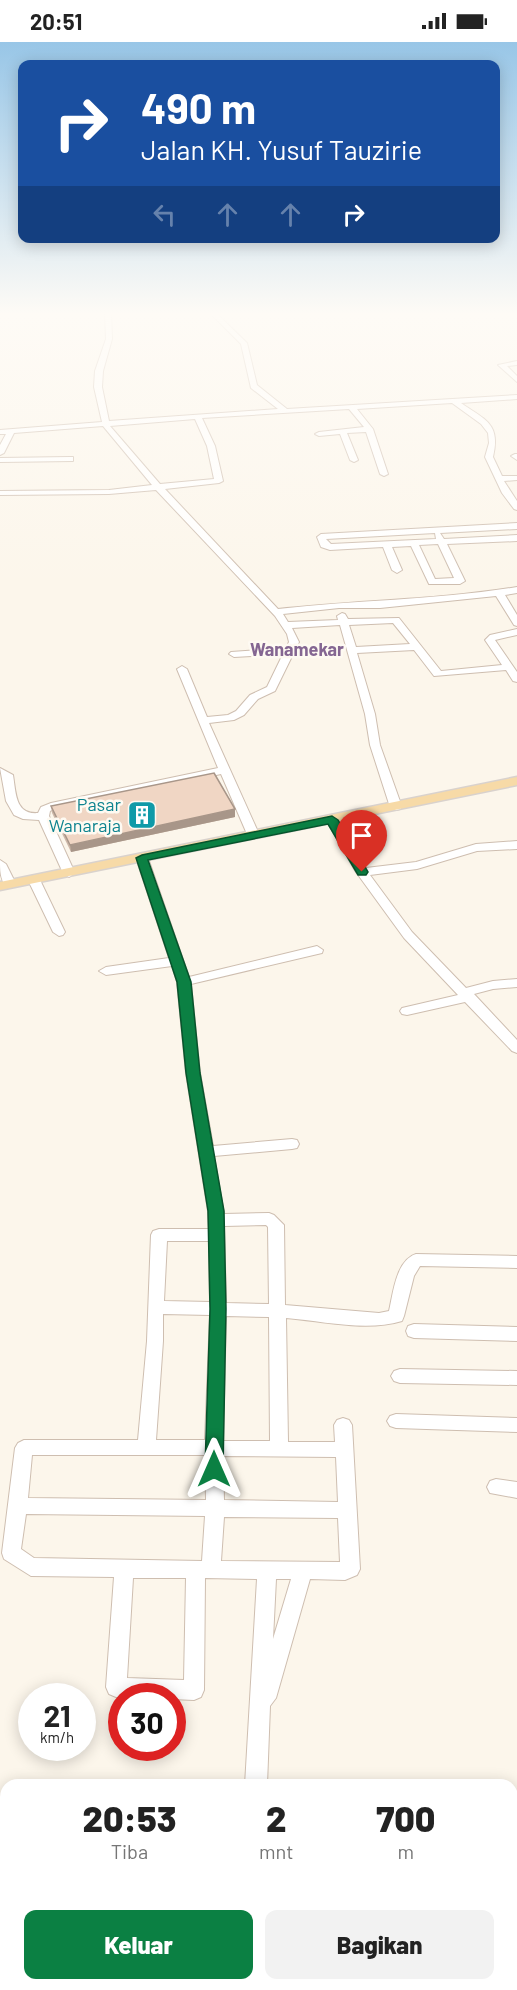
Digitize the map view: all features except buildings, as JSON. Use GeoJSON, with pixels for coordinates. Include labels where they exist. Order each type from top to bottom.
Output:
{"type":"FeatureCollection","features":[{"type":"Feature","properties":{"kind":"main road"},"geometry":{"type":"LineString","coordinates":[[5,885],[517,781]]}},
{"type":"Feature","properties":{"kind":"street"},"geometry":{"type":"LineString","coordinates":[[102,404],[106,425],[160,488],[276,612],[294,640],[271,689],[254,698],[240,713],[230,718],[203,721]]}},
{"type":"Feature","properties":{"kind":"street"},"geometry":{"type":"LineString","coordinates":[[274,404],[285,411]]}},
{"type":"Feature","properties":{"kind":"street"},"geometry":{"type":"LineString","coordinates":[[0,432],[411,404]]}},
{"type":"Feature","properties":{"kind":"street"},"geometry":{"type":"LineString","coordinates":[[457,404],[492,430],[494,439],[489,457],[506,493],[517,507]]}},
{"type":"Feature","properties":{"kind":"street"},"geometry":{"type":"LineString","coordinates":[[352,408],[369,429],[384,474]]}},
{"type":"Feature","properties":{"kind":"street"},"geometry":{"type":"LineString","coordinates":[[0,493],[109,492],[219,480],[211,446],[198,417]]}},
{"type":"Feature","properties":{"kind":"street"},"geometry":{"type":"LineString","coordinates":[[319,434],[369,429]]}},
{"type":"Feature","properties":{"kind":"street"},"geometry":{"type":"LineString","coordinates":[[0,453],[11,431]]}},
{"type":"Feature","properties":{"kind":"street"},"geometry":{"type":"LineString","coordinates":[[343,432],[354,460]]}},
{"type":"Feature","properties":{"kind":"street"},"geometry":{"type":"LineString","coordinates":[[0,460],[70,459]]}},
{"type":"Feature","properties":{"kind":"street"},"geometry":{"type":"LineString","coordinates":[[500,480],[517,478]]}},
{"type":"Feature","properties":{"kind":"street"},"geometry":{"type":"LineString","coordinates":[[506,493],[517,493]]}},
{"type":"Feature","properties":{"kind":"street"},"geometry":{"type":"LineString","coordinates":[[517,526],[321,537],[324,545],[330,547],[517,538]]}},
{"type":"Feature","properties":{"kind":"street"},"geometry":{"type":"LineString","coordinates":[[414,543],[432,582],[460,581],[436,530]]}},
{"type":"Feature","properties":{"kind":"street"},"geometry":{"type":"LineString","coordinates":[[386,544],[397,570]]}},
{"type":"Feature","properties":{"kind":"street"},"geometry":{"type":"LineString","coordinates":[[276,612],[339,605],[381,605],[517,590]]}},
{"type":"Feature","properties":{"kind":"street"},"geometry":{"type":"LineString","coordinates":[[499,593],[517,623]]}},
{"type":"Feature","properties":{"kind":"street"},"geometry":{"type":"LineString","coordinates":[[339,605],[370,714],[375,744],[396,807]]}},
{"type":"Feature","properties":{"kind":"street"},"geometry":{"type":"LineString","coordinates":[[286,625],[397,621],[418,647],[432,670],[438,674],[509,667]]}},
{"type":"Feature","properties":{"kind":"street"},"geometry":{"type":"LineString","coordinates":[[517,632],[490,639],[517,679]]}},
{"type":"Feature","properties":{"kind":"street"},"geometry":{"type":"LineString","coordinates":[[352,650],[418,647]]}},
{"type":"Feature","properties":{"kind":"street"},"geometry":{"type":"LineString","coordinates":[[234,654],[289,651]]}},
{"type":"Feature","properties":{"kind":"street"},"geometry":{"type":"LineString","coordinates":[[182,669],[253,834]]}},
{"type":"Feature","properties":{"kind":"street"},"geometry":{"type":"LineString","coordinates":[[69,873],[43,816],[45,810],[51,806],[226,770]]}},
{"type":"Feature","properties":{"kind":"street"},"geometry":{"type":"LineString","coordinates":[[0,771],[8,775],[13,808],[17,813],[28,818],[43,816]]}},
{"type":"Feature","properties":{"kind":"street"},"geometry":{"type":"LineString","coordinates":[[332,820],[362,872],[408,935],[517,1047]]}},
{"type":"Feature","properties":{"kind":"street"},"geometry":{"type":"LineString","coordinates":[[362,872],[417,865],[476,848],[517,845]]}},
{"type":"Feature","properties":{"kind":"street"},"geometry":{"type":"LineString","coordinates":[[124,1569],[116,1687],[194,1690],[204,1569],[215,1509],[214,1448],[218,1309],[216,1228],[193,1073],[184,982],[142,858]]}},
{"type":"Feature","properties":{"kind":"street"},"geometry":{"type":"LineString","coordinates":[[0,864],[5,885]]}},
{"type":"Feature","properties":{"kind":"street"},"geometry":{"type":"LineString","coordinates":[[34,880],[59,932]]}},
{"type":"Feature","properties":{"kind":"street"},"geometry":{"type":"LineString","coordinates":[[184,982],[317,950]]}},
{"type":"Feature","properties":{"kind":"street"},"geometry":{"type":"LineString","coordinates":[[106,971],[177,961]]}},
{"type":"Feature","properties":{"kind":"street"},"geometry":{"type":"LineString","coordinates":[[407,1011],[493,985],[517,983]]}},
{"type":"Feature","properties":{"kind":"street"},"geometry":{"type":"LineString","coordinates":[[206,1152],[292,1144]]}},
{"type":"Feature","properties":{"kind":"street"},"geometry":{"type":"LineString","coordinates":[[146,1447],[155,1341],[159,1235],[269,1219],[276,1225],[279,1449]]}},
{"type":"Feature","properties":{"kind":"street"},"geometry":{"type":"LineString","coordinates":[[155,1306],[278,1311],[379,1320],[396,1316],[406,1274],[416,1260],[517,1262]]}},
{"type":"Feature","properties":{"kind":"street"},"geometry":{"type":"LineString","coordinates":[[414,1331],[517,1334]]}},
{"type":"Feature","properties":{"kind":"street"},"geometry":{"type":"LineString","coordinates":[[399,1376],[517,1378]]}},
{"type":"Feature","properties":{"kind":"street"},"geometry":{"type":"LineString","coordinates":[[396,1421],[517,1425]]}},
{"type":"Feature","properties":{"kind":"street"},"geometry":{"type":"LineString","coordinates":[[343,1425],[350,1569],[303,1571],[31,1567],[11,1552],[24,1448],[344,1450]]}},
{"type":"Feature","properties":{"kind":"street"},"geometry":{"type":"LineString","coordinates":[[496,1487],[517,1490]]}},
{"type":"Feature","properties":{"kind":"street"},"geometry":{"type":"LineString","coordinates":[[18,1506],[347,1510]]}},
{"type":"Feature","properties":{"kind":"street"},"geometry":{"type":"LineString","coordinates":[[256,1779],[267,1570]]}},
{"type":"Feature","properties":{"kind":"street"},"geometry":{"type":"LineString","coordinates":[[259,1720],[303,1571]]}},
{"type":"Feature","properties":{"kind":"place","name":"Pasar Wanaraja"},"geometry":{"type":"Point","coordinates":[142,815]}},
{"type":"Feature","properties":{"kind":"district","name":"Wanamekar"},"geometry":{"type":"Point","coordinates":[297,650]}},
{"type":"Feature","properties":{"kind":"route"},"geometry":{"type":"LineString","coordinates":[[214,1469],[218,1309],[216,1211],[193,1073],[184,982],[142,858],[332,820],[362,872]]}}]}
